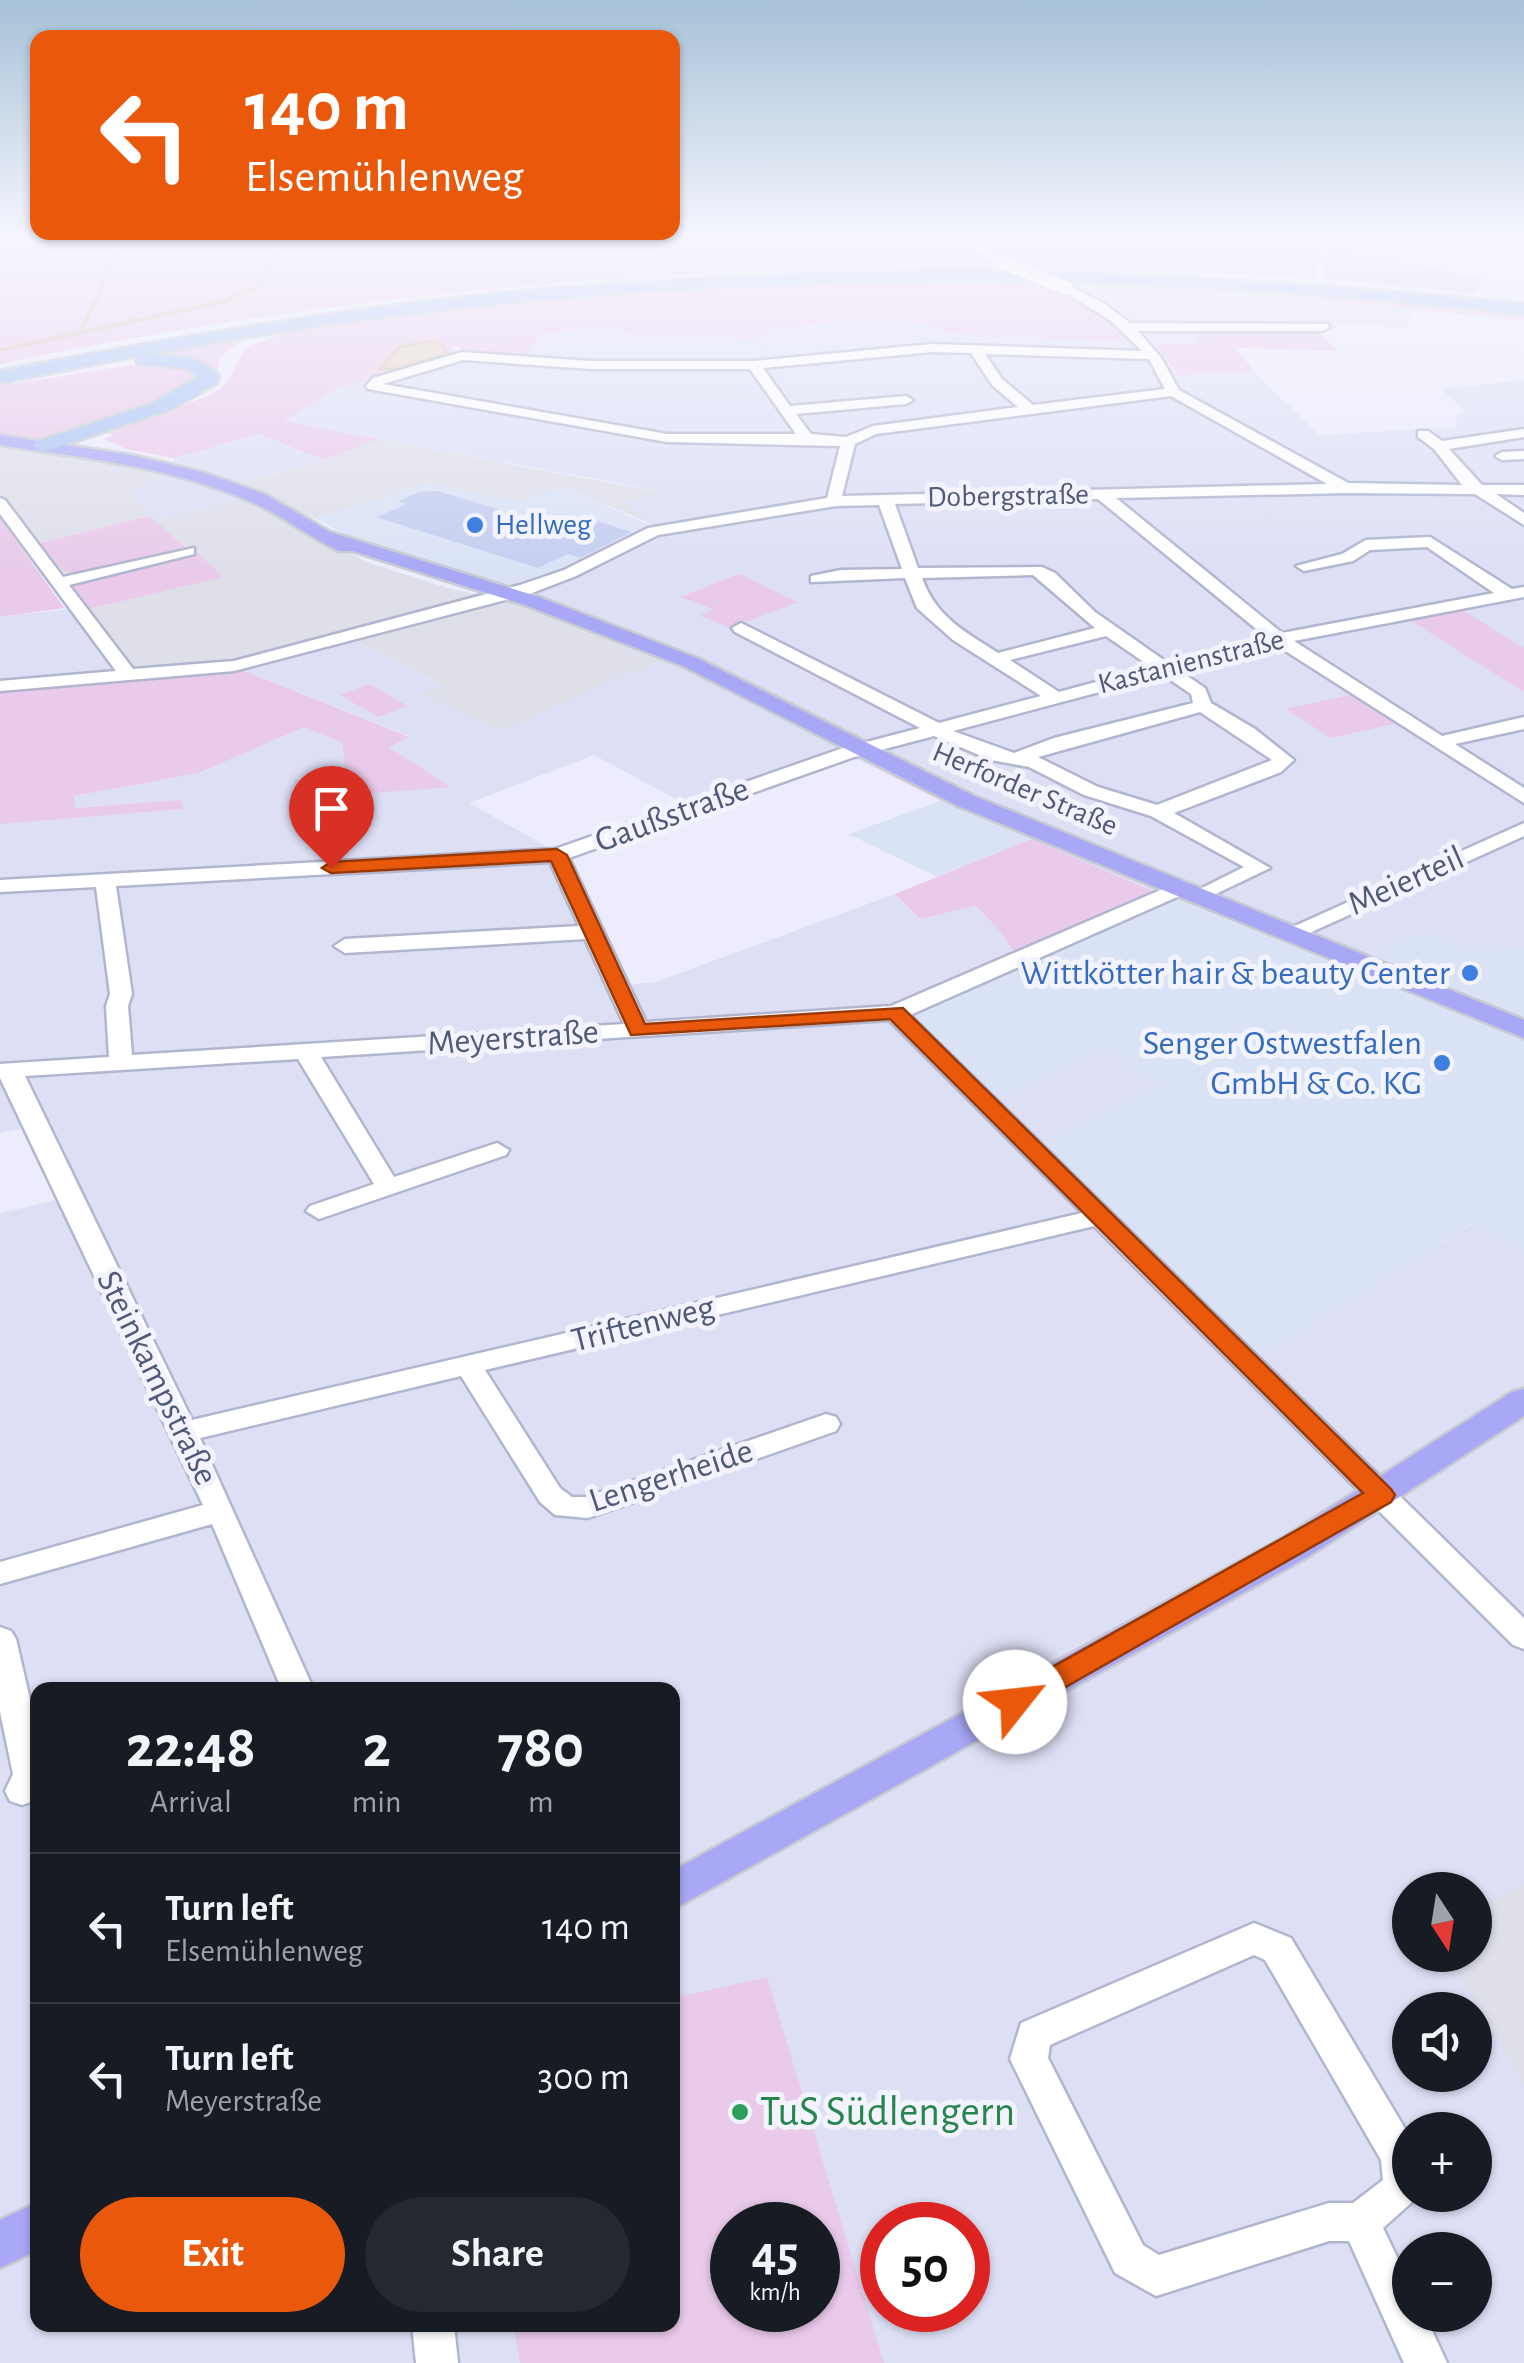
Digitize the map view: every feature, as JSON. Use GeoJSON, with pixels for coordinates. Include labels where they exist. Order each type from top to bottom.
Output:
{"type":"FeatureCollection","features":[{"type":"Feature","properties":{"kind":"highway"},"geometry":{"type":"LineString","coordinates":[[0,376],[107,351]]}},
{"type":"Feature","properties":{"kind":"highway"},"geometry":{"type":"LineString","coordinates":[[0,376],[128,351]]}},
{"type":"Feature","properties":{"kind":"highway"},"geometry":{"type":"LineString","coordinates":[[43,446],[74,444],[203,392],[219,377],[231,351]]}},
{"type":"Feature","properties":{"kind":"highway"},"geometry":{"type":"LineString","coordinates":[[0,376],[152,360],[186,362],[205,370],[209,376],[208,383],[186,397],[43,446]]}},
{"type":"Feature","properties":{"kind":"highway"},"geometry":{"type":"LineString","coordinates":[[92,437],[91,446],[104,451],[106,456]]}},
{"type":"Feature","properties":{"kind":"main road","name":"Herforder Straße"},"geometry":{"type":"LineString","coordinates":[[0,440],[175,469],[256,497],[329,537],[507,594],[690,662],[966,801],[1524,1030]]}},
{"type":"Feature","properties":{"kind":"main road"},"geometry":{"type":"LineString","coordinates":[[680,1888],[1296,1547],[1524,1400]]}},
{"type":"Feature","properties":{"kind":"main road"},"geometry":{"type":"LineString","coordinates":[[0,2245],[30,2229]]}},
{"type":"Feature","properties":{"kind":"street"},"geometry":{"type":"LineString","coordinates":[[900,351],[754,366],[590,365],[462,356],[378,381],[373,386],[666,438],[806,438],[848,442],[884,427],[1173,392]]}},
{"type":"Feature","properties":{"kind":"street"},"geometry":{"type":"LineString","coordinates":[[976,351],[997,382],[1030,410]]}},
{"type":"Feature","properties":{"kind":"street"},"geometry":{"type":"LineString","coordinates":[[1020,351],[1150,355]]}},
{"type":"Feature","properties":{"kind":"street"},"geometry":{"type":"LineString","coordinates":[[1147,351],[1173,392],[1346,488]]}},
{"type":"Feature","properties":{"kind":"street"},"geometry":{"type":"LineString","coordinates":[[754,366],[806,438]]}},
{"type":"Feature","properties":{"kind":"street"},"geometry":{"type":"LineString","coordinates":[[788,410],[906,400]]}},
{"type":"Feature","properties":{"kind":"street"},"geometry":{"type":"LineString","coordinates":[[1439,446],[1524,433]]}},
{"type":"Feature","properties":{"kind":"street"},"geometry":{"type":"LineString","coordinates":[[1423,434],[1439,446],[1476,489],[1524,520]]}},
{"type":"Feature","properties":{"kind":"street"},"geometry":{"type":"LineString","coordinates":[[836,501],[834,494],[848,442]]}},
{"type":"Feature","properties":{"kind":"street"},"geometry":{"type":"LineString","coordinates":[[1502,456],[1524,455]]}},
{"type":"Feature","properties":{"kind":"street","name":"Dobergstraße"},"geometry":{"type":"LineString","coordinates":[[0,686],[234,666],[507,594],[570,573],[654,531],[836,501],[1346,488],[1524,490]]}},
{"type":"Feature","properties":{"kind":"street"},"geometry":{"type":"LineString","coordinates":[[1101,494],[1279,639],[1524,797]]}},
{"type":"Feature","properties":{"kind":"street"},"geometry":{"type":"LineString","coordinates":[[886,499],[923,604],[994,659],[1054,697]]}},
{"type":"Feature","properties":{"kind":"street"},"geometry":{"type":"LineString","coordinates":[[0,504],[126,674]]}},
{"type":"Feature","properties":{"kind":"street"},"geometry":{"type":"LineString","coordinates":[[1304,566],[1347,558],[1366,544],[1418,540],[1430,542],[1516,593]]}},
{"type":"Feature","properties":{"kind":"street"},"geometry":{"type":"LineString","coordinates":[[57,583],[188,550]]}},
{"type":"Feature","properties":{"kind":"street"},"geometry":{"type":"LineString","coordinates":[[741,628],[955,739],[1034,762],[1091,791],[1158,812],[1258,774],[1284,760],[1248,732],[1203,706],[1199,692],[1109,630],[1036,570],[910,572],[817,579]]}},
{"type":"Feature","properties":{"kind":"street","name":"Kastanienstraße"},"geometry":{"type":"LineString","coordinates":[[861,749],[1279,639],[1516,593]]}},
{"type":"Feature","properties":{"kind":"street"},"geometry":{"type":"LineString","coordinates":[[994,659],[1109,630]]}},
{"type":"Feature","properties":{"kind":"street"},"geometry":{"type":"LineString","coordinates":[[1014,759],[1061,742],[1203,706]]}},
{"type":"Feature","properties":{"kind":"street"},"geometry":{"type":"LineString","coordinates":[[1439,742],[1524,723]]}},
{"type":"Feature","properties":{"kind":"street","name":"Gaußstraße"},"geometry":{"type":"LineString","coordinates":[[0,886],[557,855],[861,749]]}},
{"type":"Feature","properties":{"kind":"street","name":"Meyerstraße"},"geometry":{"type":"LineString","coordinates":[[5,1070],[895,1013],[1188,892],[1260,868],[1158,812]]}},
{"type":"Feature","properties":{"kind":"street","name":"Meierteil"},"geometry":{"type":"LineString","coordinates":[[1288,934],[1524,829]]}},
{"type":"Feature","properties":{"kind":"street"},"geometry":{"type":"LineString","coordinates":[[557,855],[638,1030]]}},
{"type":"Feature","properties":{"kind":"street"},"geometry":{"type":"LineString","coordinates":[[105,880],[121,994],[117,1006],[121,1063]]}},
{"type":"Feature","properties":{"kind":"street"},"geometry":{"type":"LineString","coordinates":[[345,946],[592,932]]}},
{"type":"Feature","properties":{"kind":"street"},"geometry":{"type":"LineString","coordinates":[[895,1013],[1104,1216],[1524,1637]]}},
{"type":"Feature","properties":{"kind":"street"},"geometry":{"type":"LineString","coordinates":[[306,1052],[388,1187]]}},
{"type":"Feature","properties":{"kind":"street","name":"Steinkampstraße"},"geometry":{"type":"LineString","coordinates":[[5,1070],[221,1511],[295,1682]]}},
{"type":"Feature","properties":{"kind":"street"},"geometry":{"type":"LineString","coordinates":[[320,1211],[498,1150]]}},
{"type":"Feature","properties":{"kind":"street","name":"Triftenweg"},"geometry":{"type":"LineString","coordinates":[[182,1432],[1104,1216]]}},
{"type":"Feature","properties":{"kind":"street","name":"Lengerheide"},"geometry":{"type":"LineString","coordinates":[[470,1366],[550,1495],[565,1508],[588,1507],[826,1424]]}},
{"type":"Feature","properties":{"kind":"street"},"geometry":{"type":"LineString","coordinates":[[0,1573],[221,1511]]}},
{"type":"Feature","properties":{"kind":"street"},"geometry":{"type":"LineString","coordinates":[[0,1639],[30,1774],[22,1791]]}},
{"type":"Feature","properties":{"kind":"street"},"geometry":{"type":"LineString","coordinates":[[1254,1938],[1278,1948],[1400,2156],[1403,2188],[1360,2222],[1329,2222],[1156,2276],[1130,2259],[1112,2226],[1029,2058],[1034,2035],[1233,1944],[1254,1938]]}},
{"type":"Feature","properties":{"kind":"street"},"geometry":{"type":"LineString","coordinates":[[1360,2222],[1426,2363]]}},
{"type":"Feature","properties":{"kind":"street"},"geometry":{"type":"LineString","coordinates":[[434,2332],[437,2363]]}},
{"type":"Feature","properties":{"kind":"shaded area"},"geometry":{"type":"Polygon","coordinates":[[[0,351],[67,351],[0,364],[0,351]]]}},
{"type":"Feature","properties":{"kind":"shaded area"},"geometry":{"type":"Polygon","coordinates":[[[158,351],[228,351],[221,356],[215,376],[150,358],[97,362],[158,351]]]}},
{"type":"Feature","properties":{"kind":"shaded area"},"geometry":{"type":"Polygon","coordinates":[[[243,351],[454,351],[456,356],[337,388],[284,421],[378,439],[324,460],[259,434],[174,458],[126,449],[104,439],[114,435],[108,433],[213,394],[227,382],[243,351]]]}},
{"type":"Feature","properties":{"kind":"shaded area"},"geometry":{"type":"Polygon","coordinates":[[[395,351],[445,351],[397,369],[380,369],[395,351]]]}},
{"type":"Feature","properties":{"kind":"shaded area"},"geometry":{"type":"Polygon","coordinates":[[[461,351],[528,351],[524,356],[461,351]]]}},
{"type":"Feature","properties":{"kind":"shaded area"},"geometry":{"type":"Polygon","coordinates":[[[481,351],[1160,351],[1177,375],[1254,371],[1319,435],[1456,427],[1457,415],[1466,413],[1441,389],[1524,380],[1524,654],[1481,663],[1524,692],[1524,947],[1476,951],[1427,931],[1346,965],[1153,891],[941,801],[851,756],[698,811],[594,755],[469,803],[572,860],[626,985],[656,982],[895,894],[920,919],[974,906],[1016,954],[994,1101],[1104,1049],[1161,1085],[1041,1145],[1256,1359],[1473,1224],[1524,1250],[1524,2363],[0,2363],[0,1213],[61,1199],[29,1127],[0,1133],[0,821],[182,809],[181,800],[74,808],[74,796],[199,773],[304,727],[344,743],[345,776],[296,780],[448,787],[388,746],[408,736],[242,670],[352,639],[445,687],[424,695],[500,730],[506,602],[519,585],[583,563],[654,528],[625,501],[666,492],[282,421],[337,388],[481,351]]]}},
{"type":"Feature","properties":{"kind":"shaded area"},"geometry":{"type":"Polygon","coordinates":[[[1160,351],[1239,351],[1254,371],[1178,375],[1160,351]]]}},
{"type":"Feature","properties":{"kind":"shaded area"},"geometry":{"type":"Polygon","coordinates":[[[131,365],[172,367],[195,377],[170,396],[98,424],[39,439],[0,435],[0,386],[131,365]]]}},
{"type":"Feature","properties":{"kind":"shaded area"},"geometry":{"type":"Polygon","coordinates":[[[259,434],[324,460],[237,484],[250,491],[241,499],[155,521],[128,492],[172,472],[174,458],[259,434]]]}},
{"type":"Feature","properties":{"kind":"shaded area"},"geometry":{"type":"Polygon","coordinates":[[[378,439],[670,493],[626,501],[649,523],[566,487],[513,501],[427,483],[316,519],[235,485],[324,460],[378,439]]]}},
{"type":"Feature","properties":{"kind":"shaded area"},"geometry":{"type":"Polygon","coordinates":[[[0,446],[172,472],[129,492],[150,516],[40,543],[62,570],[72,573],[186,548],[155,521],[241,499],[369,563],[451,589],[508,601],[663,659],[500,730],[422,695],[444,686],[352,639],[242,670],[231,663],[118,673],[0,514],[0,446]]]}},
{"type":"Feature","properties":{"kind":"shaded area"},"geometry":{"type":"Polygon","coordinates":[[[427,483],[513,501],[566,487],[655,528],[583,563],[511,586],[357,541],[316,519],[427,483]]]}},
{"type":"Feature","properties":{"kind":"shaded area"},"geometry":{"type":"Polygon","coordinates":[[[0,514],[11,527],[8,529],[64,608],[0,617],[0,514]]]}},
{"type":"Feature","properties":{"kind":"shaded area"},"geometry":{"type":"Polygon","coordinates":[[[150,516],[187,549],[72,573],[62,570],[40,543],[150,516]]]}},
{"type":"Feature","properties":{"kind":"shaded area"},"geometry":{"type":"Polygon","coordinates":[[[195,550],[223,577],[84,610],[71,590],[72,582],[195,550]]]}},
{"type":"Feature","properties":{"kind":"shaded area"},"geometry":{"type":"Polygon","coordinates":[[[739,574],[798,602],[730,628],[700,616],[713,609],[680,597],[739,574]]]}},
{"type":"Feature","properties":{"kind":"shaded area"},"geometry":{"type":"Polygon","coordinates":[[[1457,607],[1524,648],[1524,692],[1405,617],[1457,607]]]}},
{"type":"Feature","properties":{"kind":"shaded area"},"geometry":{"type":"Polygon","coordinates":[[[70,609],[118,673],[0,683],[0,617],[70,609]]]}},
{"type":"Feature","properties":{"kind":"shaded area"},"geometry":{"type":"Polygon","coordinates":[[[242,670],[409,737],[389,747],[450,787],[295,799],[295,780],[345,775],[343,743],[304,727],[199,773],[74,796],[75,808],[181,800],[183,809],[0,824],[0,688],[242,670]]]}},
{"type":"Feature","properties":{"kind":"shaded area"},"geometry":{"type":"Polygon","coordinates":[[[369,684],[408,706],[378,717],[340,695],[369,684]]]}},
{"type":"Feature","properties":{"kind":"shaded area"},"geometry":{"type":"Polygon","coordinates":[[[1358,693],[1403,722],[1331,738],[1286,709],[1358,693]]]}},
{"type":"Feature","properties":{"kind":"shaded area"},"geometry":{"type":"Polygon","coordinates":[[[941,801],[1031,839],[937,877],[848,834],[941,801]]]}},
{"type":"Feature","properties":{"kind":"shaded area"},"geometry":{"type":"Polygon","coordinates":[[[1031,839],[1153,891],[1153,895],[1016,954],[975,906],[920,919],[895,894],[1031,839]]]}},
{"type":"Feature","properties":{"kind":"shaded area"},"geometry":{"type":"Polygon","coordinates":[[[1153,891],[1524,1037],[1524,1250],[1521,1252],[1472,1224],[1256,1359],[1040,1146],[1160,1084],[1104,1049],[994,1101],[904,1012],[1152,895],[1153,891]]]}},
{"type":"Feature","properties":{"kind":"shaded area"},"geometry":{"type":"Polygon","coordinates":[[[1427,931],[1476,951],[1524,947],[1524,1023],[1366,957],[1427,931]]]}},
{"type":"Feature","properties":{"kind":"shaded area"},"geometry":{"type":"Polygon","coordinates":[[[1524,1884],[1524,2085],[1492,2030],[1492,1992],[1470,1992],[1459,1972],[1492,1972],[1492,1900],[1524,1884]]]}},
{"type":"Feature","properties":{"kind":"shaded area","name":"TuS Südlengern"},"geometry":{"type":"Polygon","coordinates":[[[767,1977],[835,2202],[710,2202],[710,2332],[840,2332],[840,2218],[860,2284],[860,2332],[875,2332],[884,2363],[520,2363],[514,2332],[680,2332],[680,1996],[767,1977]]]}},
{"type":"Feature","properties":{"kind":"building","name":"Hellweg"},"geometry":{"type":"Polygon","coordinates":[[[438,491],[567,530],[590,519],[632,532],[580,558],[568,554],[538,568],[376,517],[407,504],[398,501],[419,492],[438,491]]]}},
{"type":"Feature","properties":{"kind":"place","name":"Hellweg"},"geometry":{"type":"Point","coordinates":[475,525]}},
{"type":"Feature","properties":{"kind":"place","name":"Wittkötter hair & beauty Center"},"geometry":{"type":"Point","coordinates":[1470,973]}},
{"type":"Feature","properties":{"kind":"place","name":"Senger Ostwestfalen GmbH & Co. KG"},"geometry":{"type":"Point","coordinates":[1442,1063]}},
{"type":"Feature","properties":{"kind":"place","name":"TuS Südlengern"},"geometry":{"type":"Point","coordinates":[740,2112]}},
{"type":"Feature","properties":{"kind":"route"},"geometry":{"type":"LineString","coordinates":[[331,868],[557,855],[638,1030],[895,1013],[1104,1216],[1381,1495],[1296,1547],[1015,1702]]}}]}
